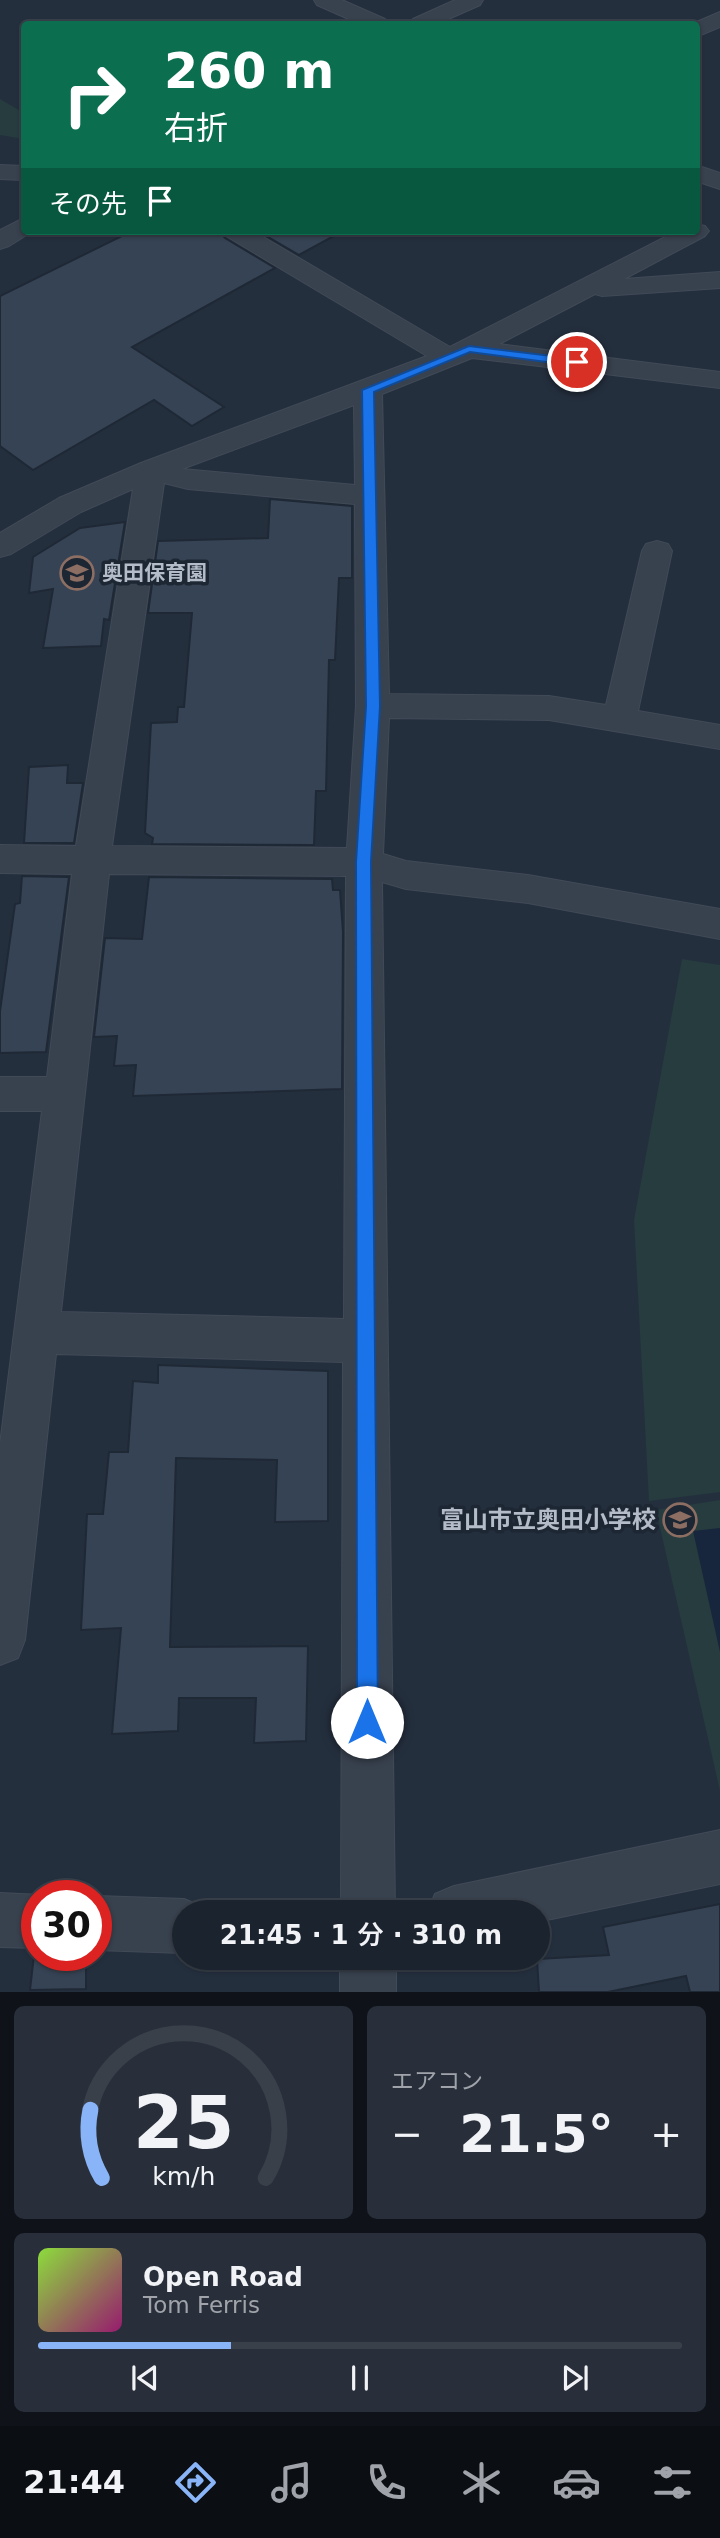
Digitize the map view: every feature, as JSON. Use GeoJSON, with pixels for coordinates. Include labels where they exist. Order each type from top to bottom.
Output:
{"type":"FeatureCollection","features":[{"type":"Feature","properties":{"kind":"street"},"geometry":{"type":"LineString","coordinates":[[325,0],[370,21]]}},
{"type":"Feature","properties":{"kind":"street"},"geometry":{"type":"LineString","coordinates":[[427,21],[472,0]]}},
{"type":"Feature","properties":{"kind":"street"},"geometry":{"type":"LineString","coordinates":[[700,30],[720,18]]}},
{"type":"Feature","properties":{"kind":"street"},"geometry":{"type":"LineString","coordinates":[[0,172],[21,173]]}},
{"type":"Feature","properties":{"kind":"street"},"geometry":{"type":"LineString","coordinates":[[700,174],[720,182]]}},
{"type":"Feature","properties":{"kind":"street"},"geometry":{"type":"LineString","coordinates":[[0,241],[21,228]]}},
{"type":"Feature","properties":{"kind":"street"},"geometry":{"type":"LineString","coordinates":[[242,235],[458,353],[720,380]]}},
{"type":"Feature","properties":{"kind":"street"},"geometry":{"type":"LineString","coordinates":[[0,547],[71,505],[151,470],[368,390],[458,353],[688,235]]}},
{"type":"Feature","properties":{"kind":"street"},"geometry":{"type":"LineString","coordinates":[[586,289],[720,280]]}},
{"type":"Feature","properties":{"kind":"street"},"geometry":{"type":"LineString","coordinates":[[368,390],[373,706],[364,862],[368,1900]]}},
{"type":"Feature","properties":{"kind":"street"},"geometry":{"type":"LineString","coordinates":[[151,470],[188,480],[370,496]]}},
{"type":"Feature","properties":{"kind":"street"},"geometry":{"type":"LineString","coordinates":[[0,1640],[92,860],[151,470]]}},
{"type":"Feature","properties":{"kind":"street"},"geometry":{"type":"LineString","coordinates":[[619,720],[657,551]]}},
{"type":"Feature","properties":{"kind":"street"},"geometry":{"type":"LineString","coordinates":[[373,706],[549,708],[720,737]]}},
{"type":"Feature","properties":{"kind":"street"},"geometry":{"type":"LineString","coordinates":[[0,859],[364,862],[406,875],[528,889],[720,924]]}},
{"type":"Feature","properties":{"kind":"street"},"geometry":{"type":"LineString","coordinates":[[0,1094],[65,1094]]}},
{"type":"Feature","properties":{"kind":"street"},"geometry":{"type":"LineString","coordinates":[[37,1332],[366,1341]]}},
{"type":"Feature","properties":{"kind":"street"},"geometry":{"type":"LineString","coordinates":[[516,1900],[720,1857]]}},
{"type":"Feature","properties":{"kind":"street"},"geometry":{"type":"LineString","coordinates":[[0,1920],[21,1921]]}},
{"type":"Feature","properties":{"kind":"street"},"geometry":{"type":"LineString","coordinates":[[112,1924],[172,1926]]}},
{"type":"Feature","properties":{"kind":"street"},"geometry":{"type":"LineString","coordinates":[[368,1970],[368,1992]]}},
{"type":"Feature","properties":{"kind":"green space"},"geometry":{"type":"Polygon","coordinates":[[[0,99],[21,111],[21,138],[0,135],[0,99]]]}},
{"type":"Feature","properties":{"kind":"green space"},"geometry":{"type":"Polygon","coordinates":[[[682,959],[720,965],[720,1492],[649,1501],[634,1220],[682,959]]]}},
{"type":"Feature","properties":{"kind":"green space"},"geometry":{"type":"Polygon","coordinates":[[[720,1500],[720,1791],[656,1510],[720,1500]]]}},
{"type":"Feature","properties":{"kind":"water"},"geometry":{"type":"Polygon","coordinates":[[[720,1528],[720,1652],[693,1531],[720,1528]]]}},
{"type":"Feature","properties":{"kind":"building"},"geometry":{"type":"Polygon","coordinates":[[[124,235],[222,235],[275,268],[132,347],[224,407],[192,426],[154,400],[33,470],[0,446],[0,296],[124,235]]]}},
{"type":"Feature","properties":{"kind":"building"},"geometry":{"type":"Polygon","coordinates":[[[265,235],[336,235],[299,255],[265,235]]]}},
{"type":"Feature","properties":{"kind":"building"},"geometry":{"type":"Polygon","coordinates":[[[270,499],[352,506],[352,578],[339,578],[335,660],[329,660],[326,791],[316,791],[314,845],[152,844],[153,838],[145,833],[151,723],[177,722],[178,707],[184,707],[192,613],[148,613],[158,541],[268,538],[270,499]]]}},
{"type":"Feature","properties":{"kind":"building","name":"奥田保育園"},"geometry":{"type":"Polygon","coordinates":[[[125,522],[109,620],[104,619],[101,646],[43,648],[53,589],[29,593],[33,557],[80,528],[125,522]]]}},
{"type":"Feature","properties":{"kind":"building"},"geometry":{"type":"Polygon","coordinates":[[[68,765],[67,783],[83,783],[74,843],[24,843],[29,767],[68,765]]]}},
{"type":"Feature","properties":{"kind":"building"},"geometry":{"type":"Polygon","coordinates":[[[22,876],[69,877],[46,1052],[0,1053],[0,1011],[15,904],[20,903],[22,876]]]}},
{"type":"Feature","properties":{"kind":"building"},"geometry":{"type":"Polygon","coordinates":[[[149,877],[332,879],[333,890],[340,890],[343,932],[342,1089],[133,1096],[136,1065],[114,1066],[117,1036],[94,1037],[105,938],[142,939],[149,877]]]}},
{"type":"Feature","properties":{"kind":"building"},"geometry":{"type":"Polygon","coordinates":[[[158,1365],[328,1371],[328,1521],[275,1522],[277,1460],[176,1458],[170,1647],[308,1646],[306,1741],[254,1743],[256,1698],[179,1698],[178,1731],[112,1734],[121,1628],[81,1630],[87,1514],[103,1514],[109,1452],[128,1452],[133,1381],[158,1383],[158,1365]]]}},
{"type":"Feature","properties":{"kind":"building"},"geometry":{"type":"Polygon","coordinates":[[[720,1904],[720,1992],[690,1992],[686,1976],[608,1992],[539,1992],[538,1970],[550,1970],[550,1958],[609,1955],[603,1927],[720,1904]]]}},
{"type":"Feature","properties":{"kind":"building"},"geometry":{"type":"Polygon","coordinates":[[[32,1971],[86,1971],[86,1989],[30,1990],[32,1971]]]}},
{"type":"Feature","properties":{"kind":"place","name":"奥田保育園"},"geometry":{"type":"Point","coordinates":[77,573]}},
{"type":"Feature","properties":{"kind":"place","name":"富山市立奥田小学校"},"geometry":{"type":"Point","coordinates":[680,1520]}},
{"type":"Feature","properties":{"kind":"route"},"geometry":{"type":"LineString","coordinates":[[367,1722],[364,862],[373,706],[368,390],[469,349],[577,362]]}}]}
